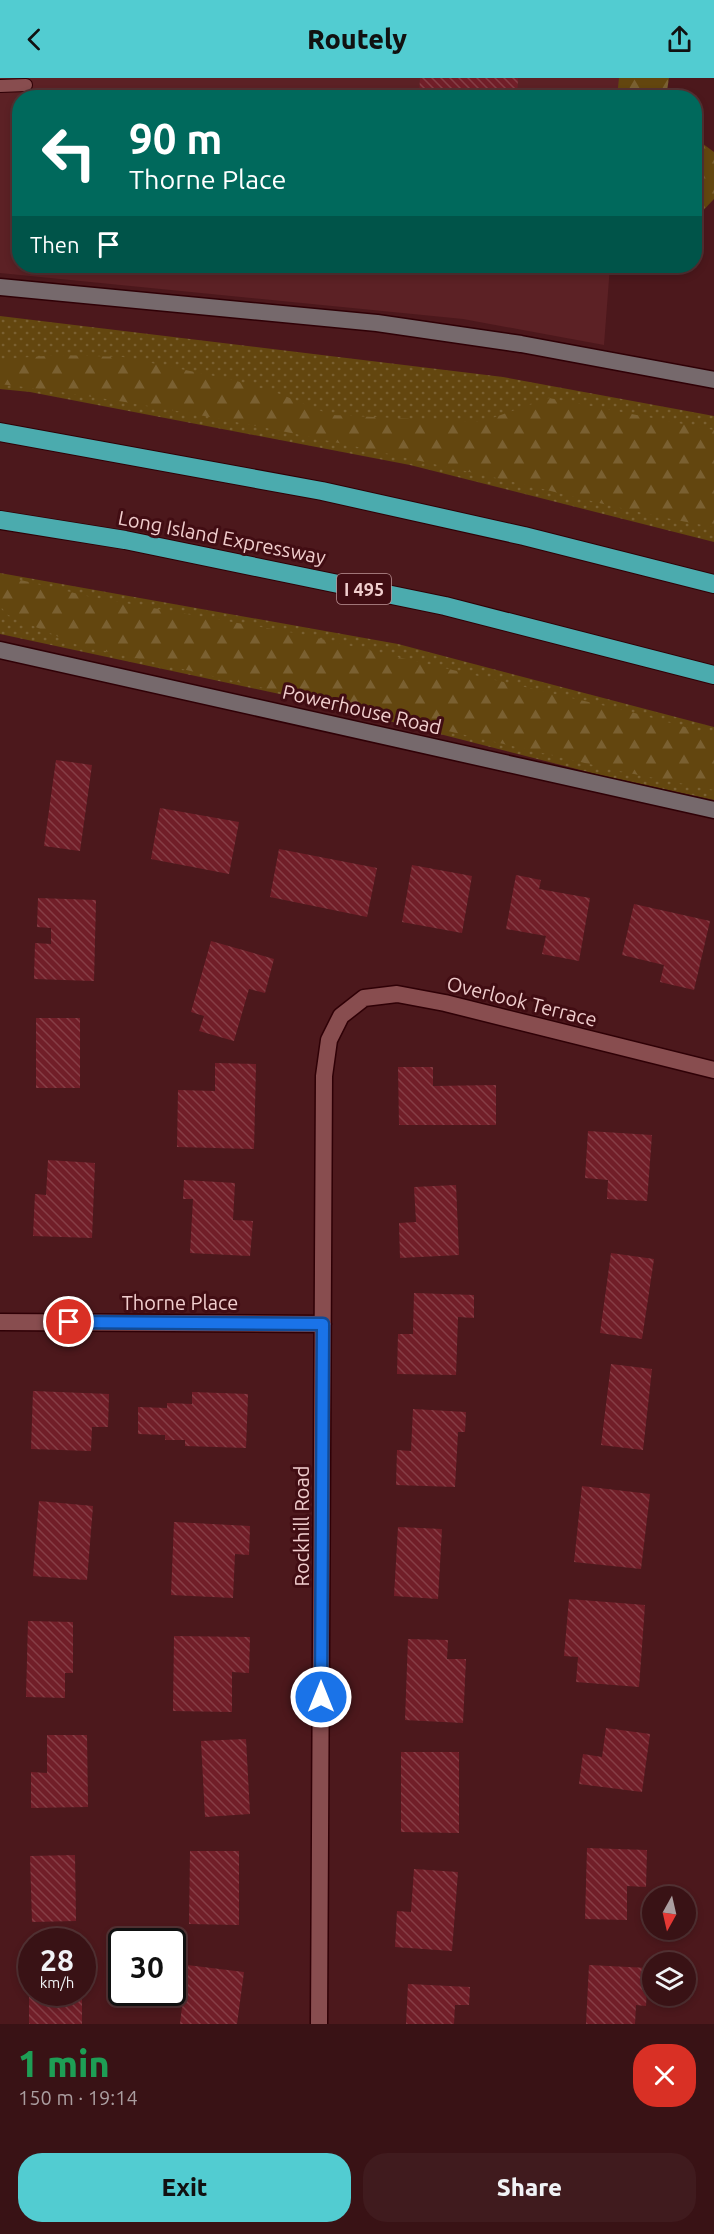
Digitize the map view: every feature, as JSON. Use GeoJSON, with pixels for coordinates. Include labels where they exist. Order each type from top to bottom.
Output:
{"type":"FeatureCollection","features":[{"type":"Feature","properties":{"kind":"highway"},"geometry":{"type":"LineString","coordinates":[[6,433],[322,491],[524,536],[714,584]]}},
{"type":"Feature","properties":{"kind":"highway","name":"Long Island Expressway"},"geometry":{"type":"LineString","coordinates":[[5,520],[241,562],[445,606],[714,675]]}},
{"type":"Feature","properties":{"kind":"main road"},"geometry":{"type":"LineString","coordinates":[[0,287],[398,326],[521,344],[714,380]]}},
{"type":"Feature","properties":{"kind":"main road","name":"Powerhouse Road"},"geometry":{"type":"LineString","coordinates":[[0,650],[714,810]]}},
{"type":"Feature","properties":{"kind":"street","name":"Overlook Terrace"},"geometry":{"type":"LineString","coordinates":[[332,1030],[348,1009],[364,998],[397,994],[445,1003],[714,1070]]}},
{"type":"Feature","properties":{"kind":"street","name":"Rockhill Road"},"geometry":{"type":"LineString","coordinates":[[319,2024],[324,1076],[332,1030]]}},
{"type":"Feature","properties":{"kind":"street","name":"Thorne Place"},"geometry":{"type":"LineString","coordinates":[[0,1322],[323,1324]]}},
{"type":"Feature","properties":{"kind":"lane"},"geometry":{"type":"LineString","coordinates":[[0,86],[26,87]]}},
{"type":"Feature","properties":{"kind":"shaded area"},"geometry":{"type":"Polygon","coordinates":[[[0,78],[628,78],[627,90],[12,90],[12,273],[609,273],[604,345],[463,319],[0,273],[0,78]]]}},
{"type":"Feature","properties":{"kind":"green space"},"geometry":{"type":"Polygon","coordinates":[[[619,78],[669,78],[667,90],[618,90],[619,78]]]}},
{"type":"Feature","properties":{"kind":"green space"},"geometry":{"type":"Polygon","coordinates":[[[702,143],[714,152],[714,199],[702,212],[702,143]]]}},
{"type":"Feature","properties":{"kind":"green space"},"geometry":{"type":"Polygon","coordinates":[[[0,316],[503,377],[714,416],[714,542],[410,465],[30,392],[0,389],[0,316]]]}},
{"type":"Feature","properties":{"kind":"green space"},"geometry":{"type":"Polygon","coordinates":[[[59,355],[123,357],[233,380],[280,394],[331,415],[481,422],[549,398],[714,430],[714,527],[651,515],[292,433],[117,401],[0,384],[0,363],[16,358],[59,355]]]}},
{"type":"Feature","properties":{"kind":"green space"},"geometry":{"type":"Polygon","coordinates":[[[0,573],[398,644],[714,727],[714,800],[600,775],[303,699],[0,634],[0,573]]]}},
{"type":"Feature","properties":{"kind":"green space"},"geometry":{"type":"Polygon","coordinates":[[[0,575],[91,597],[300,634],[631,712],[714,735],[714,790],[619,771],[75,644],[8,615],[0,606],[0,575]]]}},
{"type":"Feature","properties":{"kind":"building"},"geometry":{"type":"Polygon","coordinates":[[[420,78],[518,78],[517,90],[419,90],[420,78]]]}},
{"type":"Feature","properties":{"kind":"building"},"geometry":{"type":"Polygon","coordinates":[[[56,760],[92,765],[80,851],[44,846],[56,760]]]}},
{"type":"Feature","properties":{"kind":"building"},"geometry":{"type":"Polygon","coordinates":[[[160,808],[239,822],[229,874],[151,859],[160,808]]]}},
{"type":"Feature","properties":{"kind":"building"},"geometry":{"type":"Polygon","coordinates":[[[279,849],[377,868],[367,917],[270,897],[279,849]]]}},
{"type":"Feature","properties":{"kind":"building"},"geometry":{"type":"Polygon","coordinates":[[[412,865],[472,876],[462,933],[402,922],[412,865]]]}},
{"type":"Feature","properties":{"kind":"building"},"geometry":{"type":"Polygon","coordinates":[[[516,875],[541,880],[539,889],[590,898],[579,961],[542,954],[546,936],[506,929],[516,875]]]}},
{"type":"Feature","properties":{"kind":"building"},"geometry":{"type":"Polygon","coordinates":[[[38,898],[96,900],[94,981],[34,979],[35,943],[51,944],[51,928],[37,927],[38,898]]]}},
{"type":"Feature","properties":{"kind":"building"},"geometry":{"type":"Polygon","coordinates":[[[634,904],[710,921],[694,990],[660,982],[664,965],[622,955],[634,904]]]}},
{"type":"Feature","properties":{"kind":"building"},"geometry":{"type":"Polygon","coordinates":[[[211,941],[274,959],[265,993],[249,989],[234,1041],[199,1031],[204,1016],[191,1012],[211,941]]]}},
{"type":"Feature","properties":{"kind":"building"},"geometry":{"type":"Polygon","coordinates":[[[36,1018],[80,1018],[80,1088],[36,1088],[36,1018]]]}},
{"type":"Feature","properties":{"kind":"building"},"geometry":{"type":"Polygon","coordinates":[[[215,1063],[256,1064],[254,1149],[177,1147],[178,1090],[215,1091],[215,1063]]]}},
{"type":"Feature","properties":{"kind":"building"},"geometry":{"type":"Polygon","coordinates":[[[398,1067],[433,1067],[433,1086],[496,1085],[496,1125],[399,1125],[398,1067]]]}},
{"type":"Feature","properties":{"kind":"building"},"geometry":{"type":"Polygon","coordinates":[[[588,1131],[652,1135],[647,1201],[607,1199],[608,1180],[585,1178],[588,1131]]]}},
{"type":"Feature","properties":{"kind":"building"},"geometry":{"type":"Polygon","coordinates":[[[48,1160],[95,1163],[92,1238],[33,1236],[35,1194],[46,1195],[48,1160]]]}},
{"type":"Feature","properties":{"kind":"building"},"geometry":{"type":"Polygon","coordinates":[[[184,1180],[235,1183],[233,1220],[253,1221],[250,1256],[190,1253],[193,1199],[183,1199],[184,1180]]]}},
{"type":"Feature","properties":{"kind":"building"},"geometry":{"type":"Polygon","coordinates":[[[456,1185],[459,1255],[400,1258],[399,1223],[416,1222],[414,1187],[456,1185]]]}},
{"type":"Feature","properties":{"kind":"building"},"geometry":{"type":"Polygon","coordinates":[[[611,1253],[654,1259],[642,1339],[600,1333],[611,1253]]]}},
{"type":"Feature","properties":{"kind":"building"},"geometry":{"type":"Polygon","coordinates":[[[414,1293],[474,1295],[474,1318],[458,1317],[456,1375],[397,1374],[398,1334],[413,1334],[414,1293]]]}},
{"type":"Feature","properties":{"kind":"building"},"geometry":{"type":"Polygon","coordinates":[[[611,1364],[652,1369],[643,1450],[601,1445],[611,1364]]]}},
{"type":"Feature","properties":{"kind":"building"},"geometry":{"type":"Polygon","coordinates":[[[33,1391],[109,1394],[108,1427],[92,1427],[91,1451],[31,1449],[33,1391]]]}},
{"type":"Feature","properties":{"kind":"building"},"geometry":{"type":"Polygon","coordinates":[[[192,1392],[248,1394],[246,1448],[185,1446],[185,1440],[165,1440],[165,1435],[138,1434],[138,1407],[167,1408],[167,1403],[192,1404],[192,1392]]]}},
{"type":"Feature","properties":{"kind":"building"},"geometry":{"type":"Polygon","coordinates":[[[413,1409],[466,1412],[465,1432],[458,1432],[455,1487],[396,1485],[397,1450],[411,1451],[413,1409]]]}},
{"type":"Feature","properties":{"kind":"building"},"geometry":{"type":"Polygon","coordinates":[[[582,1486],[650,1494],[641,1569],[574,1562],[582,1486]]]}},
{"type":"Feature","properties":{"kind":"building"},"geometry":{"type":"Polygon","coordinates":[[[39,1501],[93,1506],[87,1580],[33,1576],[39,1501]]]}},
{"type":"Feature","properties":{"kind":"building"},"geometry":{"type":"Polygon","coordinates":[[[174,1522],[250,1526],[249,1555],[235,1554],[233,1598],[171,1595],[174,1522]]]}},
{"type":"Feature","properties":{"kind":"building"},"geometry":{"type":"Polygon","coordinates":[[[398,1527],[442,1529],[438,1599],[394,1596],[398,1527]]]}},
{"type":"Feature","properties":{"kind":"building"},"geometry":{"type":"Polygon","coordinates":[[[569,1599],[645,1605],[639,1687],[576,1682],[578,1657],[564,1656],[569,1599]]]}},
{"type":"Feature","properties":{"kind":"building"},"geometry":{"type":"Polygon","coordinates":[[[28,1621],[73,1622],[73,1673],[65,1673],[65,1698],[26,1697],[28,1621]]]}},
{"type":"Feature","properties":{"kind":"building"},"geometry":{"type":"Polygon","coordinates":[[[174,1636],[250,1637],[249,1673],[232,1672],[232,1712],[173,1711],[174,1636]]]}},
{"type":"Feature","properties":{"kind":"building"},"geometry":{"type":"Polygon","coordinates":[[[408,1639],[448,1640],[447,1659],[466,1659],[463,1723],[405,1720],[408,1639]]]}},
{"type":"Feature","properties":{"kind":"building"},"geometry":{"type":"Polygon","coordinates":[[[606,1728],[650,1734],[642,1792],[579,1784],[583,1754],[602,1757],[606,1728]]]}},
{"type":"Feature","properties":{"kind":"building"},"geometry":{"type":"Polygon","coordinates":[[[47,1735],[87,1735],[88,1807],[31,1808],[31,1772],[47,1773],[47,1735]]]}},
{"type":"Feature","properties":{"kind":"building"},"geometry":{"type":"Polygon","coordinates":[[[246,1739],[250,1814],[205,1817],[201,1741],[246,1739]]]}},
{"type":"Feature","properties":{"kind":"building"},"geometry":{"type":"Polygon","coordinates":[[[401,1752],[459,1752],[459,1833],[401,1832],[401,1752]]]}},
{"type":"Feature","properties":{"kind":"building"},"geometry":{"type":"Polygon","coordinates":[[[587,1848],[647,1850],[646,1886],[627,1886],[627,1920],[585,1919],[587,1848]]]}},
{"type":"Feature","properties":{"kind":"building"},"geometry":{"type":"Polygon","coordinates":[[[190,1851],[239,1851],[239,1925],[189,1924],[190,1851]]]}},
{"type":"Feature","properties":{"kind":"building"},"geometry":{"type":"Polygon","coordinates":[[[75,1855],[76,1921],[32,1922],[30,1856],[75,1855]]]}},
{"type":"Feature","properties":{"kind":"building"},"geometry":{"type":"Polygon","coordinates":[[[414,1869],[458,1872],[452,1951],[395,1947],[397,1911],[411,1912],[414,1869]]]}},
{"type":"Feature","properties":{"kind":"building"},"geometry":{"type":"Polygon","coordinates":[[[187,1965],[244,1972],[237,2024],[180,2024],[182,2006],[186,2006],[187,1965]]]}},
{"type":"Feature","properties":{"kind":"building"},"geometry":{"type":"Polygon","coordinates":[[[589,1965],[642,1968],[642,2006],[636,2005],[635,2024],[586,2024],[589,1965]]]}},
{"type":"Feature","properties":{"kind":"building"},"geometry":{"type":"Polygon","coordinates":[[[408,1984],[470,1987],[469,2005],[455,2005],[454,2024],[406,2024],[408,1984]]]}},
{"type":"Feature","properties":{"kind":"building"},"geometry":{"type":"Polygon","coordinates":[[[29,2006],[82,2006],[82,2024],[29,2024],[29,2006]]]}},
{"type":"Feature","properties":{"kind":"route"},"geometry":{"type":"LineString","coordinates":[[69,1322],[323,1324],[321,1697]]}}]}
